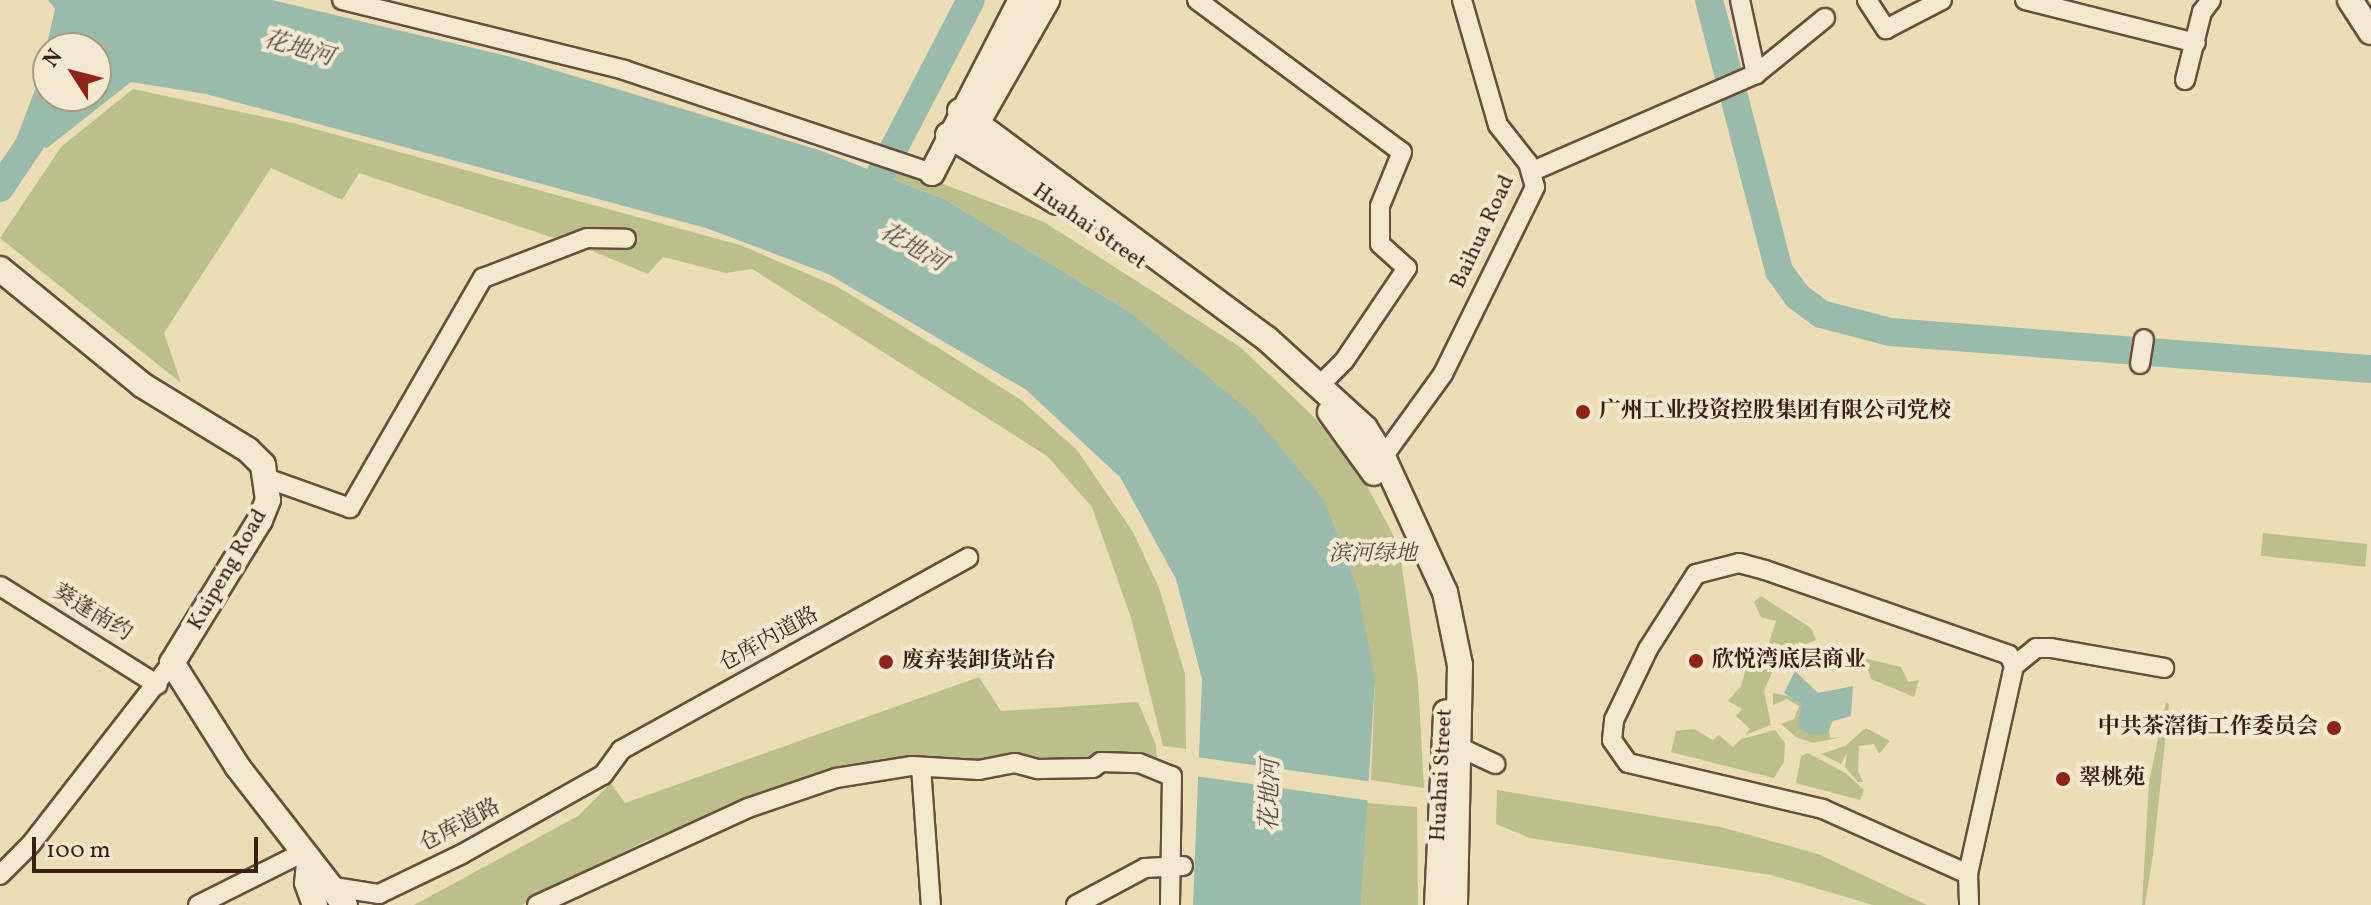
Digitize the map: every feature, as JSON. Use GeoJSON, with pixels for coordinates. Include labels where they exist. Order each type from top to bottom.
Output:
{"type":"FeatureCollection","features":[{"type":"Feature","properties":{"kind":"street"},"geometry":{"type":"LineString","coordinates":[[342,0],[624,70],[932,173],[968,117],[1021,0]]}},
{"type":"Feature","properties":{"kind":"street"},"geometry":{"type":"LineString","coordinates":[[968,117],[1047,0]]}},
{"type":"Feature","properties":{"kind":"street"},"geometry":{"type":"LineString","coordinates":[[1197,0],[1402,152],[1380,206],[1380,244],[1407,268],[1344,361],[1321,384]]}},
{"type":"Feature","properties":{"kind":"street","name":"Baihua Road"},"geometry":{"type":"LineString","coordinates":[[1378,465],[1443,374],[1535,187],[1533,171],[1498,125],[1462,0]]}},
{"type":"Feature","properties":{"kind":"street"},"geometry":{"type":"LineString","coordinates":[[1740,0],[1751,76]]}},
{"type":"Feature","properties":{"kind":"street"},"geometry":{"type":"LineString","coordinates":[[1867,0],[1886,29],[1942,0]]}},
{"type":"Feature","properties":{"kind":"street"},"geometry":{"type":"LineString","coordinates":[[2025,0],[2196,43]]}},
{"type":"Feature","properties":{"kind":"street"},"geometry":{"type":"LineString","coordinates":[[2185,80],[2211,0]]}},
{"type":"Feature","properties":{"kind":"street"},"geometry":{"type":"LineString","coordinates":[[2350,0],[2371,32]]}},
{"type":"Feature","properties":{"kind":"street"},"geometry":{"type":"LineString","coordinates":[[1533,171],[1751,76],[1825,18]]}},
{"type":"Feature","properties":{"kind":"street","name":"Huahai Street"},"geometry":{"type":"LineString","coordinates":[[968,117],[1321,384],[1365,428],[1426,586],[1443,658],[1446,701],[1437,905]]}},
{"type":"Feature","properties":{"kind":"street","name":"Huahai Street"},"geometry":{"type":"LineString","coordinates":[[956,140],[1061,205],[1241,335],[1342,425],[1378,465],[1445,592],[1460,665],[1461,748],[1455,905]]}},
{"type":"Feature","properties":{"kind":"street"},"geometry":{"type":"LineString","coordinates":[[269,479],[350,508],[483,278],[587,238],[626,239]]}},
{"type":"Feature","properties":{"kind":"street","name":"Kuipeng Road"},"geometry":{"type":"LineString","coordinates":[[0,269],[142,385],[248,450],[269,479],[260,520],[172,663]]}},
{"type":"Feature","properties":{"kind":"street"},"geometry":{"type":"LineString","coordinates":[[2140,364],[2144,339]]}},
{"type":"Feature","properties":{"kind":"street","name":"仓库内道路"},"geometry":{"type":"LineString","coordinates":[[603,775],[621,750],[968,558]]}},
{"type":"Feature","properties":{"kind":"street"},"geometry":{"type":"LineString","coordinates":[[1968,874],[1823,809],[1635,766],[1612,740],[1614,720],[1685,586],[1716,565],[1765,570],[2000,648],[2014,666]]}},
{"type":"Feature","properties":{"kind":"street","name":"葵蓬南约"},"geometry":{"type":"LineString","coordinates":[[0,586],[158,685]]}},
{"type":"Feature","properties":{"kind":"street"},"geometry":{"type":"LineString","coordinates":[[1969,905],[1968,874],[2014,666],[2036,648],[2051,648],[2164,668]]}},
{"type":"Feature","properties":{"kind":"street"},"geometry":{"type":"LineString","coordinates":[[0,875],[31,844],[158,685],[172,663],[223,747],[339,896]]}},
{"type":"Feature","properties":{"kind":"street"},"geometry":{"type":"LineString","coordinates":[[1461,748],[1496,764]]}},
{"type":"Feature","properties":{"kind":"street"},"geometry":{"type":"LineString","coordinates":[[537,905],[748,808],[836,778],[921,767],[979,770],[1015,763],[1038,769],[1093,768],[1101,762],[1139,763],[1172,776],[1177,867],[1170,905]]}},
{"type":"Feature","properties":{"kind":"street"},"geometry":{"type":"LineString","coordinates":[[921,767],[931,905]]}},
{"type":"Feature","properties":{"kind":"street","name":"仓库道路"},"geometry":{"type":"LineString","coordinates":[[339,896],[379,894],[603,775]]}},
{"type":"Feature","properties":{"kind":"street"},"geometry":{"type":"LineString","coordinates":[[198,905],[306,857]]}},
{"type":"Feature","properties":{"kind":"street"},"geometry":{"type":"LineString","coordinates":[[306,857],[307,883],[315,905]]}},
{"type":"Feature","properties":{"kind":"street"},"geometry":{"type":"LineString","coordinates":[[1076,905],[1145,868],[1177,867]]}},
{"type":"Feature","properties":{"kind":"green space"},"geometry":{"type":"Polygon","coordinates":[[[133,89],[293,123],[740,245],[836,286],[1021,400],[1077,450],[1133,532],[1159,588],[1185,674],[1186,749],[1163,746],[1131,618],[1092,507],[1047,456],[752,269],[726,273],[663,257],[648,274],[587,249],[621,239],[554,238],[359,173],[342,200],[271,168],[164,333],[181,383],[0,238],[61,147],[104,112],[112,112],[112,106],[133,89]]]}},
{"type":"Feature","properties":{"kind":"green space","name":"滨河绿地"},"geometry":{"type":"Polygon","coordinates":[[[890,164],[1044,222],[1240,347],[1313,416],[1358,469],[1399,546],[1418,681],[1424,788],[1371,780],[1375,679],[1128,311],[946,200],[888,177],[890,164]]]}},
{"type":"Feature","properties":{"kind":"green space"},"geometry":{"type":"Polygon","coordinates":[[[2263,533],[2367,544],[2365,567],[2261,556],[2263,533]]]}},
{"type":"Feature","properties":{"kind":"green space"},"geometry":{"type":"Polygon","coordinates":[[[1761,596],[1811,628],[1816,640],[1793,650],[1769,643],[1776,621],[1761,617],[1754,602],[1761,596]]]}},
{"type":"Feature","properties":{"kind":"green space"},"geometry":{"type":"Polygon","coordinates":[[[1864,658],[1901,667],[1908,682],[1919,680],[1914,697],[1871,679],[1864,658]]]}},
{"type":"Feature","properties":{"kind":"green space"},"geometry":{"type":"Polygon","coordinates":[[[1765,659],[1774,668],[1764,691],[1771,725],[1745,735],[1750,729],[1736,716],[1742,709],[1728,701],[1741,686],[1747,664],[1762,672],[1765,659]]]}},
{"type":"Feature","properties":{"kind":"green space"},"geometry":{"type":"Polygon","coordinates":[[[979,677],[1001,711],[1138,702],[1156,745],[1157,763],[822,774],[645,841],[522,905],[414,905],[578,816],[611,783],[625,803],[979,677]]]}},
{"type":"Feature","properties":{"kind":"green space"},"geometry":{"type":"Polygon","coordinates":[[[1773,693],[1795,697],[1802,704],[1802,720],[1827,734],[1829,730],[1830,738],[1842,737],[1813,743],[1796,737],[1781,724],[1794,719],[1799,706],[1787,699],[1773,705],[1773,693]]]}},
{"type":"Feature","properties":{"kind":"green space"},"geometry":{"type":"Polygon","coordinates":[[[2166,702],[2169,704],[2153,855],[2145,905],[2142,905],[2149,782],[2166,702]]]}},
{"type":"Feature","properties":{"kind":"green space"},"geometry":{"type":"Polygon","coordinates":[[[1866,728],[1890,741],[1879,754],[1874,744],[1859,746],[1858,771],[1863,782],[1858,782],[1845,767],[1847,753],[1841,764],[1821,754],[1845,746],[1866,728]]]}},
{"type":"Feature","properties":{"kind":"green space"},"geometry":{"type":"Polygon","coordinates":[[[1694,729],[1713,740],[1719,735],[1733,747],[1741,739],[1775,730],[1785,743],[1784,762],[1774,778],[1671,752],[1676,731],[1694,729]]]}},
{"type":"Feature","properties":{"kind":"green space"},"geometry":{"type":"Polygon","coordinates":[[[1808,753],[1847,774],[1864,790],[1860,800],[1796,783],[1801,756],[1808,753]]]}},
{"type":"Feature","properties":{"kind":"green space"},"geometry":{"type":"Polygon","coordinates":[[[1497,790],[1721,827],[1818,854],[1927,905],[1873,905],[1771,875],[1530,838],[1496,824],[1497,790]]]}},
{"type":"Feature","properties":{"kind":"green space"},"geometry":{"type":"Polygon","coordinates":[[[1367,803],[1417,807],[1418,905],[1361,905],[1367,803]]]}},
{"type":"Feature","properties":{"kind":"water","name":"花地河"},"geometry":{"type":"Polygon","coordinates":[[[48,0],[272,0],[511,57],[822,151],[946,200],[1128,311],[1253,414],[1324,500],[1358,590],[1375,679],[1361,905],[1193,905],[1202,679],[1176,579],[1120,477],[1025,389],[828,274],[706,228],[206,94],[131,82],[112,97],[112,32],[50,32],[55,9],[48,0]]]}},
{"type":"Feature","properties":{"kind":"water"},"geometry":{"type":"Polygon","coordinates":[[[32,97],[32,112],[93,112],[47,148],[17,137],[32,97]]]}},
{"type":"Feature","properties":{"kind":"water"},"geometry":{"type":"Polygon","coordinates":[[[1795,671],[1818,693],[1853,686],[1851,716],[1833,721],[1827,734],[1809,734],[1797,727],[1802,704],[1784,693],[1795,671]]]}},
{"type":"Feature","properties":{"kind":"pier"},"geometry":{"type":"Polygon","coordinates":[[[1196,757],[1373,782],[1371,801],[1193,776],[1196,757]]]}},
{"type":"Feature","properties":{"kind":"waterway"},"geometry":{"type":"LineString","coordinates":[[864,206],[971,0]]}},
{"type":"Feature","properties":{"kind":"waterway"},"geometry":{"type":"LineString","coordinates":[[1709,0],[1779,271],[1797,296],[1821,314],[1890,332],[2371,369]]}},
{"type":"Feature","properties":{"kind":"waterway"},"geometry":{"type":"LineString","coordinates":[[0,188],[51,112]]}},
{"type":"Feature","properties":{"kind":"place","name":"广州工业投资控股集团有限公司党校"},"geometry":{"type":"Point","coordinates":[1583,412]}},
{"type":"Feature","properties":{"kind":"place","name":"欣悦湾底层商业"},"geometry":{"type":"Point","coordinates":[1696,661]}},
{"type":"Feature","properties":{"kind":"place","name":"废弃装卸货站台"},"geometry":{"type":"Point","coordinates":[886,662]}},
{"type":"Feature","properties":{"kind":"place","name":"中共茶滘街工作委员会"},"geometry":{"type":"Point","coordinates":[2334,728]}},
{"type":"Feature","properties":{"kind":"place","name":"翠桃苑"},"geometry":{"type":"Point","coordinates":[2063,779]}}]}
